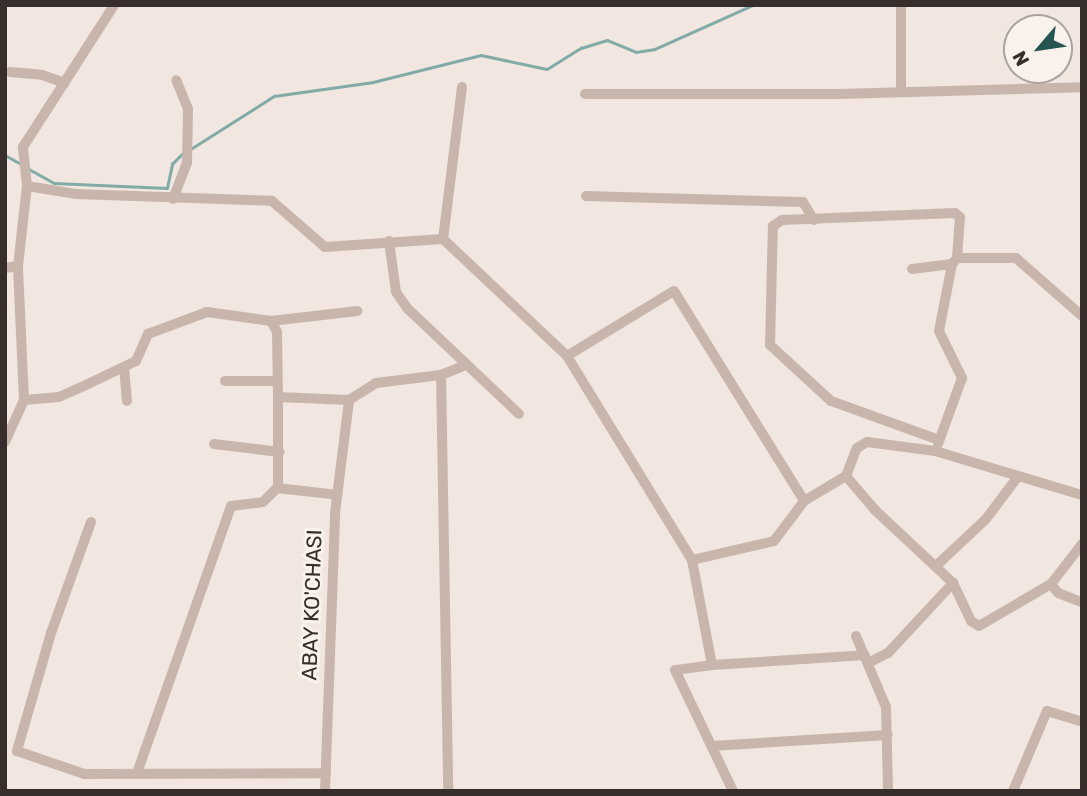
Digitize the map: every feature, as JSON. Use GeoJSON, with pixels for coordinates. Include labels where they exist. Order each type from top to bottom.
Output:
{"type":"FeatureCollection","features":[{"type":"Feature","properties":{"kind":"street"},"geometry":{"type":"LineString","coordinates":[[5,442],[24,400],[18,266],[26,182],[23,147],[114,5]]}},
{"type":"Feature","properties":{"kind":"street"},"geometry":{"type":"LineString","coordinates":[[901,5],[901,92]]}},
{"type":"Feature","properties":{"kind":"street"},"geometry":{"type":"LineString","coordinates":[[10,72],[42,75],[65,83]]}},
{"type":"Feature","properties":{"kind":"street"},"geometry":{"type":"LineString","coordinates":[[173,199],[187,163],[188,109],[176,80]]}},
{"type":"Feature","properties":{"kind":"street"},"geometry":{"type":"LineString","coordinates":[[443,239],[462,87]]}},
{"type":"Feature","properties":{"kind":"street"},"geometry":{"type":"LineString","coordinates":[[585,94],[901,92],[1082,87]]}},
{"type":"Feature","properties":{"kind":"street"},"geometry":{"type":"LineString","coordinates":[[26,182],[173,199],[272,201],[325,247],[443,239],[567,356],[692,560],[712,665]]}},
{"type":"Feature","properties":{"kind":"street"},"geometry":{"type":"LineString","coordinates":[[586,196],[803,202],[814,220]]}},
{"type":"Feature","properties":{"kind":"street"},"geometry":{"type":"LineString","coordinates":[[935,451],[962,378],[939,331],[955,261],[960,218],[956,213],[782,220],[773,226],[770,345],[831,401],[939,440]]}},
{"type":"Feature","properties":{"kind":"street"},"geometry":{"type":"LineString","coordinates":[[389,241],[396,292],[466,365],[519,414]]}},
{"type":"Feature","properties":{"kind":"street"},"geometry":{"type":"LineString","coordinates":[[912,270],[955,261],[1016,258],[1082,316]]}},
{"type":"Feature","properties":{"kind":"street"},"geometry":{"type":"LineString","coordinates":[[5,268],[18,266]]}},
{"type":"Feature","properties":{"kind":"street"},"geometry":{"type":"LineString","coordinates":[[567,356],[674,291],[804,501]]}},
{"type":"Feature","properties":{"kind":"street"},"geometry":{"type":"LineString","coordinates":[[24,400],[59,397],[124,367],[136,361],[148,334],[207,312],[271,321],[357,311]]}},
{"type":"Feature","properties":{"kind":"street"},"geometry":{"type":"LineString","coordinates":[[137,773],[231,506],[263,502],[278,488],[280,453],[277,332],[271,321]]}},
{"type":"Feature","properties":{"kind":"street"},"geometry":{"type":"LineString","coordinates":[[278,397],[349,400],[376,383],[441,375],[466,365]]}},
{"type":"Feature","properties":{"kind":"street"},"geometry":{"type":"LineString","coordinates":[[124,367],[127,401]]}},
{"type":"Feature","properties":{"kind":"street"},"geometry":{"type":"LineString","coordinates":[[441,375],[448,791]]}},
{"type":"Feature","properties":{"kind":"street"},"geometry":{"type":"LineString","coordinates":[[225,381],[277,382]]}},
{"type":"Feature","properties":{"kind":"street","name":"ABAY KO'CHASI"},"geometry":{"type":"LineString","coordinates":[[325,791],[338,495],[349,421],[349,400]]}},
{"type":"Feature","properties":{"kind":"street"},"geometry":{"type":"LineString","coordinates":[[692,560],[774,541],[804,501],[846,476],[857,448],[867,442],[935,451],[1016,479],[1082,495]]}},
{"type":"Feature","properties":{"kind":"street"},"geometry":{"type":"LineString","coordinates":[[214,444],[280,453]]}},
{"type":"Feature","properties":{"kind":"street"},"geometry":{"type":"LineString","coordinates":[[846,476],[875,510],[937,565],[953,583],[971,621],[979,626],[1051,584],[1082,544]]}},
{"type":"Feature","properties":{"kind":"street"},"geometry":{"type":"LineString","coordinates":[[937,565],[978,528],[1016,479]]}},
{"type":"Feature","properties":{"kind":"street"},"geometry":{"type":"LineString","coordinates":[[278,488],[338,495]]}},
{"type":"Feature","properties":{"kind":"street"},"geometry":{"type":"LineString","coordinates":[[91,522],[15,746],[19,754],[83,774],[326,773]]}},
{"type":"Feature","properties":{"kind":"street"},"geometry":{"type":"LineString","coordinates":[[733,791],[675,670],[712,665],[867,659],[888,653],[953,583]]}},
{"type":"Feature","properties":{"kind":"street"},"geometry":{"type":"LineString","coordinates":[[1051,584],[1058,593],[1082,602]]}},
{"type":"Feature","properties":{"kind":"street"},"geometry":{"type":"LineString","coordinates":[[856,636],[886,707],[888,791]]}},
{"type":"Feature","properties":{"kind":"street"},"geometry":{"type":"LineString","coordinates":[[1013,791],[1048,711],[1082,722]]}},
{"type":"Feature","properties":{"kind":"street"},"geometry":{"type":"LineString","coordinates":[[712,746],[888,735]]}},
{"type":"Feature","properties":{"kind":"waterway"},"geometry":{"type":"LineString","coordinates":[[189,150],[274,96],[373,82],[481,55],[547,69],[581,48],[607,40],[636,52],[655,49],[753,5]]}},
{"type":"Feature","properties":{"kind":"waterway"},"geometry":{"type":"LineString","coordinates":[[29,169],[54,183],[167,188],[172,164],[183,153]]}},
{"type":"Feature","properties":{"kind":"waterway"},"geometry":{"type":"LineString","coordinates":[[5,155],[21,164]]}}]}
